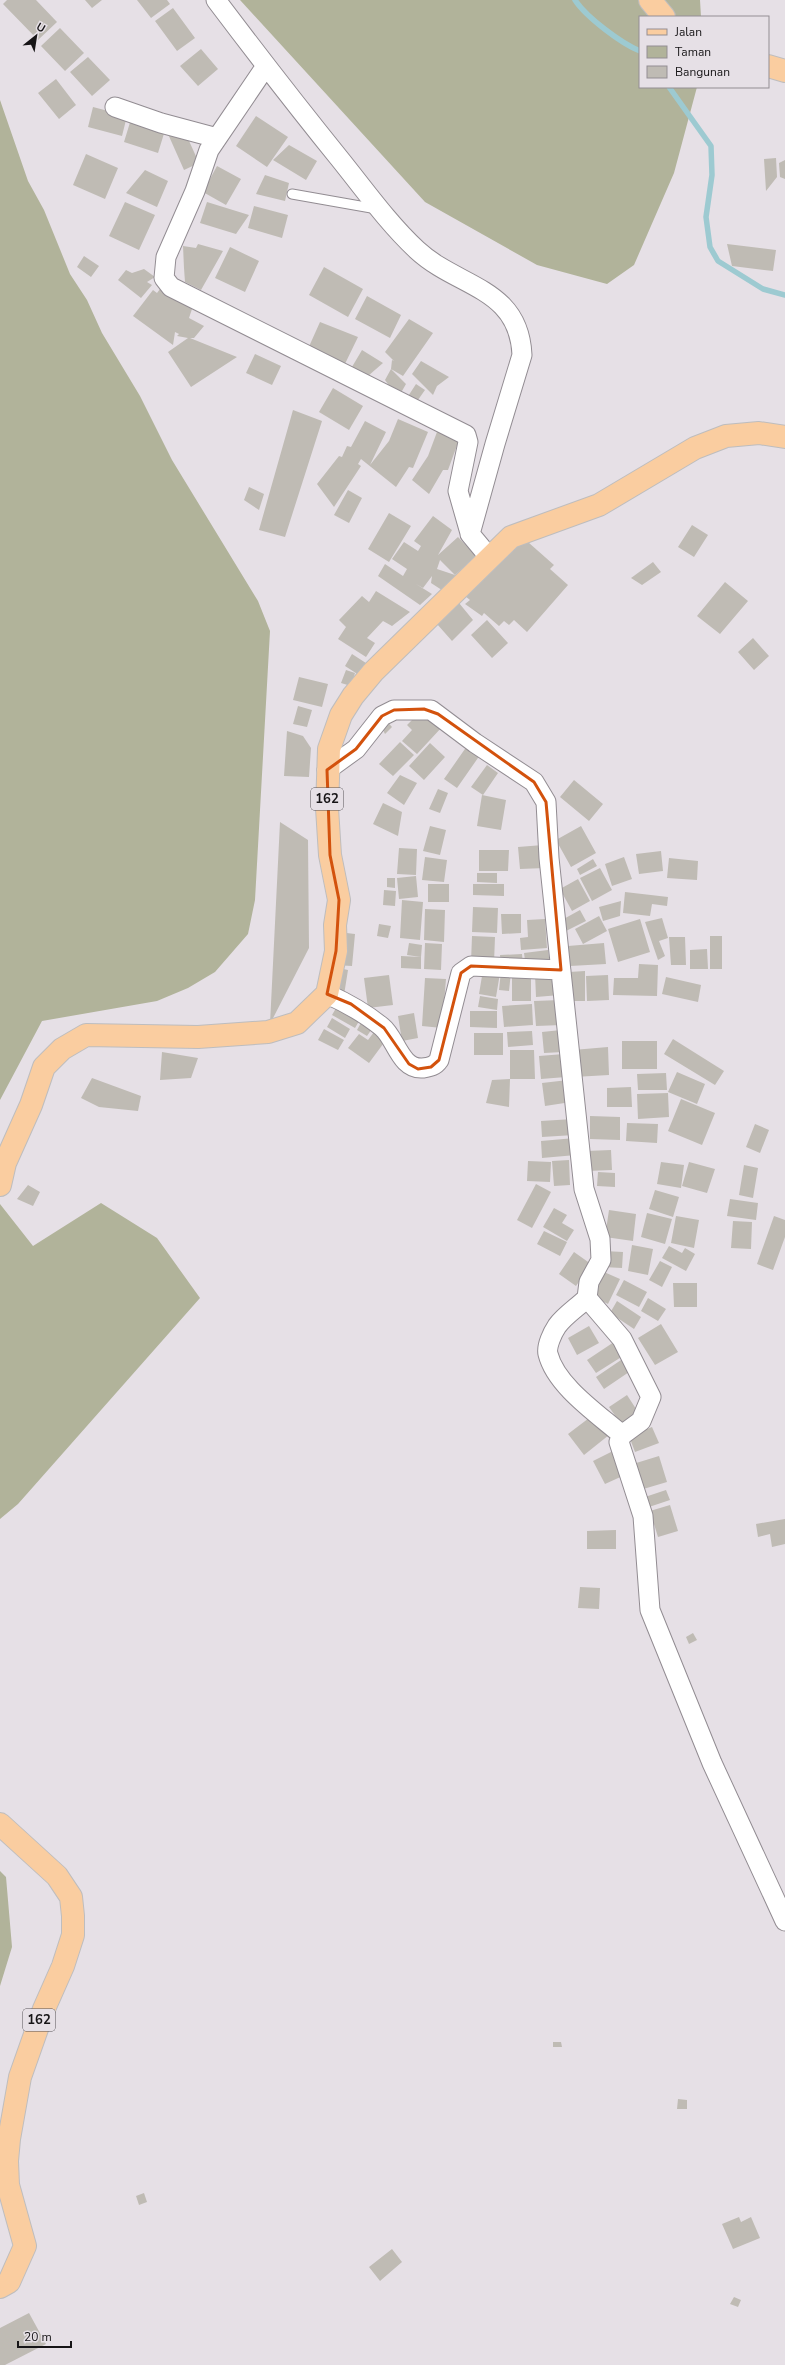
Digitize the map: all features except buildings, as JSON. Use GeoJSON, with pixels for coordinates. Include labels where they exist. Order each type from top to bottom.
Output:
{"type":"FeatureCollection","features":[{"type":"Feature","properties":{"kind":"main road"},"geometry":{"type":"LineString","coordinates":[[650,0],[663,16]]}},
{"type":"Feature","properties":{"kind":"main road"},"geometry":{"type":"LineString","coordinates":[[769,66],[785,71]]}},
{"type":"Feature","properties":{"kind":"main road","name":"162"},"geometry":{"type":"LineString","coordinates":[[326,994],[329,973],[334,964],[336,951],[335,925],[339,900],[330,855],[327,770],[329,749],[334,730],[353,696],[373,672],[511,537],[599,505],[695,448],[726,436],[760,433],[785,437]]}},
{"type":"Feature","properties":{"kind":"main road"},"geometry":{"type":"LineString","coordinates":[[0,1185],[6,1163],[31,1105],[44,1067],[62,1049],[86,1035],[198,1037],[268,1032],[297,1023],[326,994]]}},
{"type":"Feature","properties":{"kind":"main road","name":"162"},"geometry":{"type":"LineString","coordinates":[[0,1824],[57,1876],[71,1897],[73,1916],[73,1935],[63,1966],[44,2009],[20,2076],[9,2139],[7,2162],[8,2185],[25,2246],[5,2284]]}},
{"type":"Feature","properties":{"kind":"street"},"geometry":{"type":"LineString","coordinates":[[216,0],[266,66],[380,210],[418,251],[454,276],[494,298],[508,310],[516,323],[522,340],[522,355],[519,369],[495,444],[470,534]]}},
{"type":"Feature","properties":{"kind":"street"},"geometry":{"type":"LineString","coordinates":[[266,66],[209,150],[195,191],[166,256],[164,278],[171,287],[466,435],[468,442],[458,491],[470,534],[490,558]]}},
{"type":"Feature","properties":{"kind":"street"},"geometry":{"type":"LineString","coordinates":[[115,107],[161,123],[217,138]]}},
{"type":"Feature","properties":{"kind":"street"},"geometry":{"type":"LineString","coordinates":[[327,770],[356,749],[382,716],[394,710],[424,709],[438,714],[453,728],[534,782],[546,802],[549,858],[584,1189],[600,1239],[601,1260],[589,1282],[587,1298],[558,1325],[550,1339],[548,1353],[557,1373],[577,1396],[622,1435]]}},
{"type":"Feature","properties":{"kind":"street"},"geometry":{"type":"LineString","coordinates":[[326,994],[351,1004],[384,1028],[400,1055],[408,1064],[418,1069],[431,1067],[439,1060],[461,973],[471,966],[561,970]]}},
{"type":"Feature","properties":{"kind":"street"},"geometry":{"type":"LineString","coordinates":[[587,1298],[622,1339],[651,1397],[641,1421],[622,1435],[620,1447],[643,1516],[650,1610],[712,1763],[785,1921]]}},
{"type":"Feature","properties":{"kind":"lane"},"geometry":{"type":"LineString","coordinates":[[292,194],[380,210]]}},
{"type":"Feature","properties":{"kind":"highlighted area"},"geometry":{"type":"Polygon","coordinates":[[[424,709],[438,714],[534,782],[546,802],[561,970],[471,966],[461,973],[439,1060],[431,1067],[418,1069],[409,1064],[384,1028],[351,1004],[327,994],[336,951],[339,900],[330,855],[327,770],[356,749],[382,716],[394,710],[424,709]]]}},
{"type":"Feature","properties":{"kind":"green space"},"geometry":{"type":"Polygon","coordinates":[[[240,0],[700,0],[701,16],[639,16],[639,88],[697,88],[674,173],[634,265],[607,284],[537,265],[425,202],[240,0]]]}},
{"type":"Feature","properties":{"kind":"green space"},"geometry":{"type":"Polygon","coordinates":[[[0,100],[28,181],[44,210],[70,274],[87,300],[102,333],[140,396],[172,460],[258,601],[270,631],[255,900],[248,934],[215,972],[188,988],[157,1001],[42,1021],[0,1100],[0,100]]]}},
{"type":"Feature","properties":{"kind":"green space"},"geometry":{"type":"Polygon","coordinates":[[[101,1203],[157,1238],[200,1298],[18,1504],[0,1519],[0,1204],[33,1246],[101,1203]]]}},
{"type":"Feature","properties":{"kind":"green space"},"geometry":{"type":"Polygon","coordinates":[[[0,1871],[6,1877],[12,1947],[0,1986],[0,1871]]]}},
{"type":"Feature","properties":{"kind":"waterway"},"geometry":{"type":"LineString","coordinates":[[575,0],[580,7],[596,22],[624,42],[639,50]]}},
{"type":"Feature","properties":{"kind":"waterway"},"geometry":{"type":"LineString","coordinates":[[670,88],[711,146],[712,175],[706,217],[710,247],[718,261],[763,289],[785,295]]}}]}
